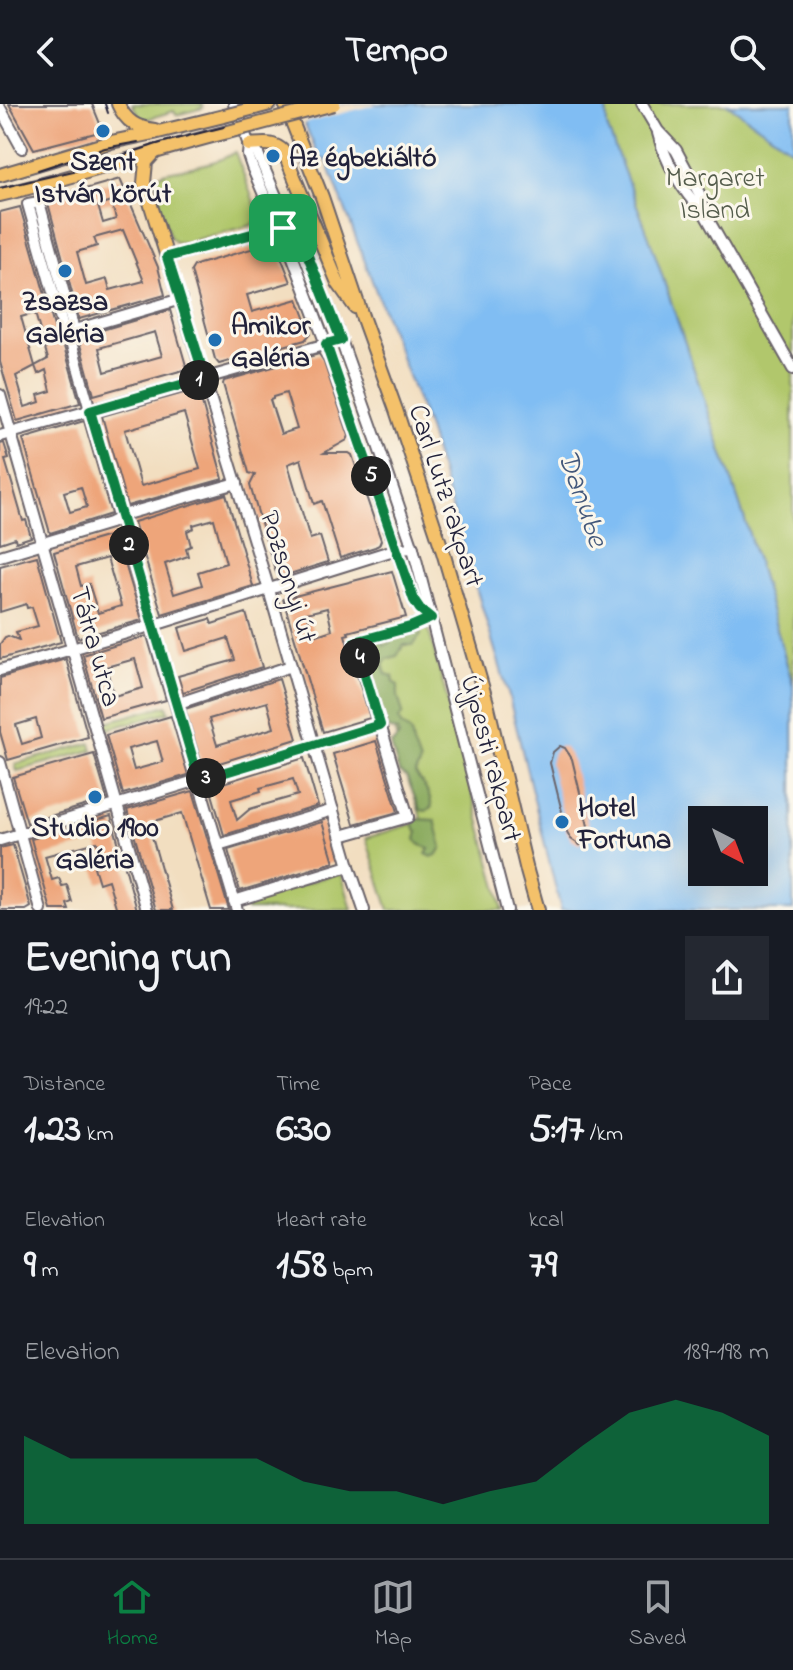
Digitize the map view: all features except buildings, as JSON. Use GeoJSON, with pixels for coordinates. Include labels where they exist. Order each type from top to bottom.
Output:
{"type":"FeatureCollection","features":[{"type":"Feature","properties":{"kind":"main road"},"geometry":{"type":"LineString","coordinates":[[118,104],[139,131]]}},
{"type":"Feature","properties":{"kind":"main road"},"geometry":{"type":"LineString","coordinates":[[0,175],[139,131],[167,131],[270,104]]}},
{"type":"Feature","properties":{"kind":"main road","name":"Carl Lutz rakpart"},"geometry":{"type":"LineString","coordinates":[[285,104],[322,197],[457,599],[487,703],[538,910]]}},
{"type":"Feature","properties":{"kind":"main road"},"geometry":{"type":"LineString","coordinates":[[0,195],[334,104]]}},
{"type":"Feature","properties":{"kind":"main road"},"geometry":{"type":"LineString","coordinates":[[249,145],[272,144],[284,152],[338,283],[362,316]]}},
{"type":"Feature","properties":{"kind":"main road"},"geometry":{"type":"LineString","coordinates":[[151,154],[144,167],[144,183],[167,257]]}},
{"type":"Feature","properties":{"kind":"street"},"geometry":{"type":"LineString","coordinates":[[234,104],[249,145]]}},
{"type":"Feature","properties":{"kind":"street"},"geometry":{"type":"LineString","coordinates":[[642,104],[658,131],[662,149],[679,179],[705,214],[793,369]]}},
{"type":"Feature","properties":{"kind":"street"},"geometry":{"type":"LineString","coordinates":[[0,108],[22,148]]}},
{"type":"Feature","properties":{"kind":"street","name":"Újpesti rakpart"},"geometry":{"type":"LineString","coordinates":[[249,145],[252,167],[286,239],[326,344],[417,605],[431,618]]}},
{"type":"Feature","properties":{"kind":"street","name":"Újpesti rakpart"},"geometry":{"type":"LineString","coordinates":[[249,145],[258,154],[285,217],[299,233],[341,340],[413,548],[507,910]]}},
{"type":"Feature","properties":{"kind":"street"},"geometry":{"type":"LineString","coordinates":[[41,185],[39,202],[28,204],[63,328],[71,330],[181,299]]}},
{"type":"Feature","properties":{"kind":"street"},"geometry":{"type":"LineString","coordinates":[[167,257],[278,227],[299,233]]}},
{"type":"Feature","properties":{"kind":"street","name":"Pozsonyi út"},"geometry":{"type":"LineString","coordinates":[[167,257],[364,910]]}},
{"type":"Feature","properties":{"kind":"street"},"geometry":{"type":"LineString","coordinates":[[71,330],[120,518],[236,906],[349,866]]}},
{"type":"Feature","properties":{"kind":"street"},"geometry":{"type":"LineString","coordinates":[[6,435],[341,340]]}},
{"type":"Feature","properties":{"kind":"street","name":"Tátra utca"},"geometry":{"type":"LineString","coordinates":[[0,395],[6,435],[42,543],[147,910]]}},
{"type":"Feature","properties":{"kind":"street"},"geometry":{"type":"LineString","coordinates":[[0,556],[110,523],[130,513],[237,483]]}},
{"type":"Feature","properties":{"kind":"street"},"geometry":{"type":"LineString","coordinates":[[0,670],[397,549],[413,548]]}},
{"type":"Feature","properties":{"kind":"street"},"geometry":{"type":"LineString","coordinates":[[341,836],[408,817],[355,642],[431,618]]}},
{"type":"Feature","properties":{"kind":"street"},"geometry":{"type":"LineString","coordinates":[[176,704],[291,666]]}},
{"type":"Feature","properties":{"kind":"street"},"geometry":{"type":"LineString","coordinates":[[0,840],[380,725]]}},
{"type":"Feature","properties":{"kind":"street"},"geometry":{"type":"LineString","coordinates":[[0,762],[41,910]]}},
{"type":"Feature","properties":{"kind":"street"},"geometry":{"type":"LineString","coordinates":[[218,845],[333,810]]}},
{"type":"Feature","properties":{"kind":"green space"},"geometry":{"type":"Polygon","coordinates":[[[132,104],[202,104],[203,108],[176,115],[174,111],[144,120],[132,104]]]}},
{"type":"Feature","properties":{"kind":"green space","name":"Margaret Island"},"geometry":{"type":"Polygon","coordinates":[[[606,104],[727,104],[793,150],[793,685],[744,517],[649,237],[607,127],[606,104]]]}},
{"type":"Feature","properties":{"kind":"green space"},"geometry":{"type":"Polygon","coordinates":[[[235,152],[258,213],[257,220],[252,225],[183,243],[175,242],[170,237],[154,185],[155,177],[210,163],[235,152]]]}},
{"type":"Feature","properties":{"kind":"green space"},"geometry":{"type":"Polygon","coordinates":[[[428,627],[503,910],[389,910],[366,838],[422,821],[368,645],[428,627]]]}},
{"type":"Feature","properties":{"kind":"green space"},"geometry":{"type":"Polygon","coordinates":[[[419,628],[421,635],[413,645],[404,645],[397,656],[387,659],[383,665],[386,674],[393,676],[398,685],[403,713],[399,719],[401,725],[411,732],[420,763],[415,774],[431,802],[432,807],[426,811],[420,810],[407,778],[399,772],[391,745],[399,736],[397,731],[389,730],[384,720],[364,649],[364,643],[376,640],[385,645],[390,643],[388,636],[419,628]]]}},
{"type":"Feature","properties":{"kind":"green space"},"geometry":{"type":"Polygon","coordinates":[[[167,705],[169,712],[105,730],[103,723],[167,705]]]}},
{"type":"Feature","properties":{"kind":"green space"},"geometry":{"type":"Polygon","coordinates":[[[91,743],[93,750],[17,771],[15,764],[91,743]]]}},
{"type":"Feature","properties":{"kind":"green space"},"geometry":{"type":"Polygon","coordinates":[[[435,820],[442,847],[432,857],[426,854],[429,849],[416,839],[418,832],[413,821],[435,820]]]}},
{"type":"Feature","properties":{"kind":"green space"},"geometry":{"type":"Polygon","coordinates":[[[341,872],[352,910],[247,910],[245,902],[341,872]]]}},
{"type":"Feature","properties":{"kind":"water","name":"Danube"},"geometry":{"type":"Polygon","coordinates":[[[296,104],[606,104],[607,127],[649,237],[744,517],[793,685],[793,910],[561,910],[508,693],[427,426],[326,159],[320,160],[296,104]]]}},
{"type":"Feature","properties":{"kind":"water"},"geometry":{"type":"Polygon","coordinates":[[[727,104],[793,104],[793,150],[727,104]]]}},
{"type":"Feature","properties":{"kind":"pier"},"geometry":{"type":"Polygon","coordinates":[[[292,104],[378,104],[301,124],[292,104]]]}},
{"type":"Feature","properties":{"kind":"tram line"},"geometry":{"type":"LineString","coordinates":[[105,104],[108,113]]}},
{"type":"Feature","properties":{"kind":"tram line"},"geometry":{"type":"LineString","coordinates":[[0,188],[82,169],[160,143],[316,104]]}},
{"type":"Feature","properties":{"kind":"tram line"},"geometry":{"type":"LineString","coordinates":[[38,170],[105,148],[138,142]]}},
{"type":"Feature","properties":{"kind":"place","name":"Szent István körút"},"geometry":{"type":"Point","coordinates":[103,131]}},
{"type":"Feature","properties":{"kind":"place","name":"Az égbekiáltó"},"geometry":{"type":"Point","coordinates":[273,156]}},
{"type":"Feature","properties":{"kind":"place","name":"Zsazsa Galéria"},"geometry":{"type":"Point","coordinates":[65,271]}},
{"type":"Feature","properties":{"kind":"place","name":"Amikor Galéria"},"geometry":{"type":"Point","coordinates":[215,340]}},
{"type":"Feature","properties":{"kind":"place","name":"Studio 1900 Galéria"},"geometry":{"type":"Point","coordinates":[95,797]}},
{"type":"Feature","properties":{"kind":"place","name":"Hotel Fortuna"},"geometry":{"type":"Point","coordinates":[562,822]}},
{"type":"Feature","properties":{"kind":"route"},"geometry":{"type":"LineString","coordinates":[[283,228],[299,233],[341,340],[326,344],[414,600],[431,618],[355,642],[380,725],[199,780],[90,411],[205,378],[167,257],[283,228]]}}]}
